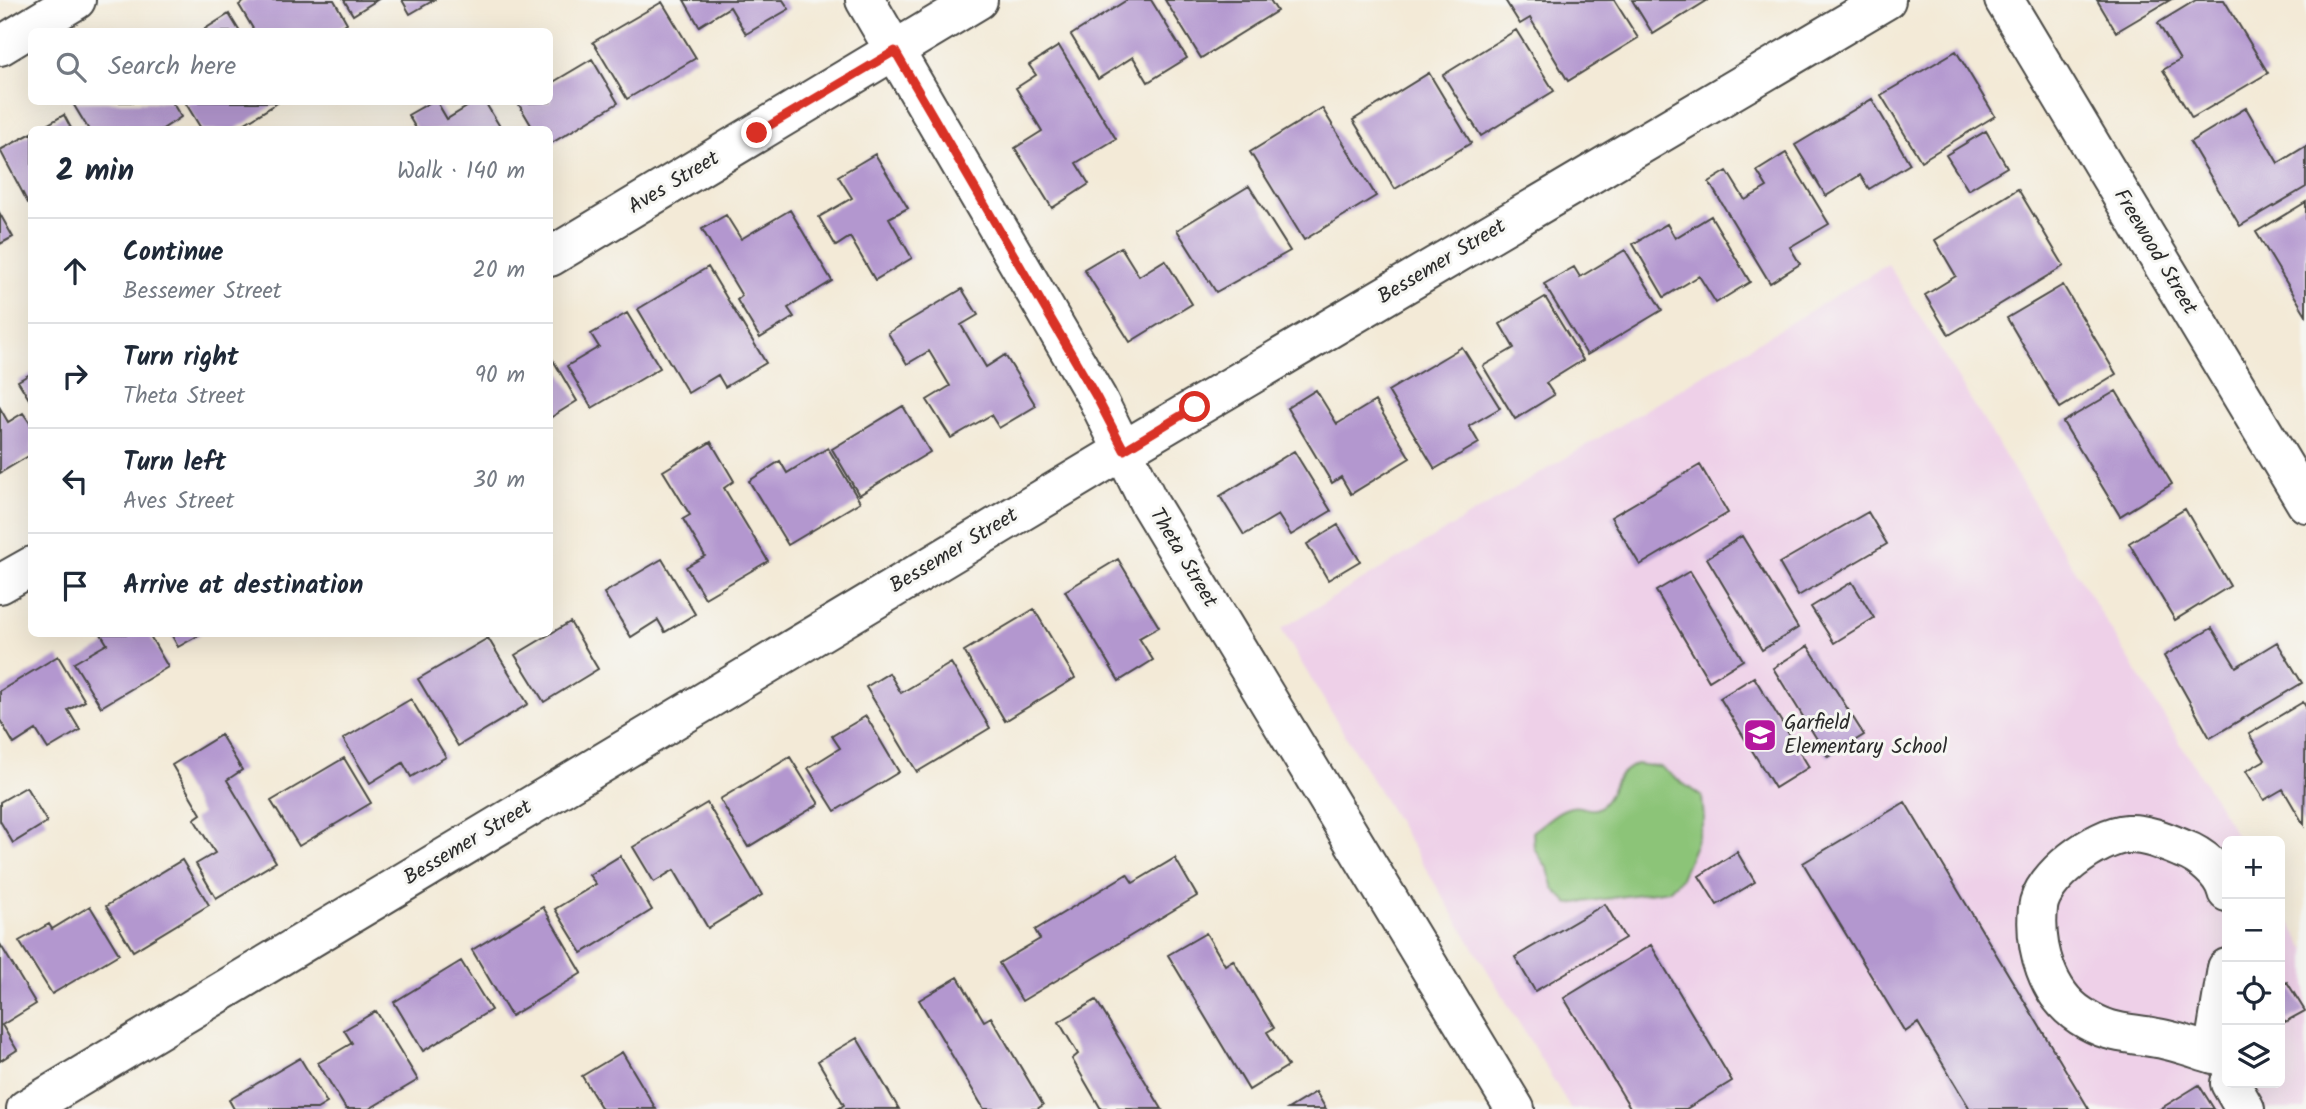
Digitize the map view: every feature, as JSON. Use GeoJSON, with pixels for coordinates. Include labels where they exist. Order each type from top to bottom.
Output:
{"type":"FeatureCollection","features":[{"type":"Feature","properties":{"kind":"street"},"geometry":{"type":"LineString","coordinates":[[30,28],[76,0]]}},
{"type":"Feature","properties":{"kind":"street","name":"Theta Street"},"geometry":{"type":"LineString","coordinates":[[865,0],[1097,398],[1149,503],[1515,1109]]}},
{"type":"Feature","properties":{"kind":"street","name":"Aves Street"},"geometry":{"type":"LineString","coordinates":[[553,255],[978,0]]}},
{"type":"Feature","properties":{"kind":"street","name":"Bessemer Street"},"geometry":{"type":"LineString","coordinates":[[26,1109],[1124,450],[1886,0]]}},
{"type":"Feature","properties":{"kind":"street","name":"Freewood Street"},"geometry":{"type":"LineString","coordinates":[[2004,0],[2306,503]]}},
{"type":"Feature","properties":{"kind":"street"},"geometry":{"type":"LineString","coordinates":[[0,46],[28,29]]}},
{"type":"Feature","properties":{"kind":"street"},"geometry":{"type":"LineString","coordinates":[[0,584],[28,568]]}},
{"type":"Feature","properties":{"kind":"street"},"geometry":{"type":"LineString","coordinates":[[2222,881],[2200,855],[2154,838],[2126,834],[2086,848],[2060,870],[2038,906],[2041,956],[2054,989],[2080,1016],[2115,1034],[2157,1038],[2222,1070]]}},
{"type":"Feature","properties":{"kind":"street"},"geometry":{"type":"LineString","coordinates":[[2233,1088],[2245,1109]]}},
{"type":"Feature","properties":{"kind":"shaded area","name":"Garfield Elementary School"},"geometry":{"type":"Polygon","coordinates":[[[1888,264],[2237,836],[2222,836],[2222,1088],[2285,1088],[2285,915],[2306,950],[2306,1109],[1571,1109],[1281,629],[1888,264]]]}},
{"type":"Feature","properties":{"kind":"green space"},"geometry":{"type":"Polygon","coordinates":[[[1636,764],[1660,767],[1702,797],[1704,819],[1681,878],[1669,890],[1569,904],[1554,889],[1548,869],[1534,848],[1533,831],[1566,809],[1575,806],[1598,808],[1607,799],[1620,775],[1636,764]]]}},
{"type":"Feature","properties":{"kind":"building"},"geometry":{"type":"Polygon","coordinates":[[[247,0],[334,0],[347,23],[339,28],[253,28],[239,5],[247,0]]]}},
{"type":"Feature","properties":{"kind":"building"},"geometry":{"type":"Polygon","coordinates":[[[344,0],[377,0],[353,15],[344,0]]]}},
{"type":"Feature","properties":{"kind":"building"},"geometry":{"type":"Polygon","coordinates":[[[402,0],[434,0],[410,14],[402,0]]]}},
{"type":"Feature","properties":{"kind":"building"},"geometry":{"type":"Polygon","coordinates":[[[684,0],[783,0],[789,9],[746,34],[730,7],[699,26],[684,0]]]}},
{"type":"Feature","properties":{"kind":"building"},"geometry":{"type":"Polygon","coordinates":[[[1127,0],[1151,0],[1187,58],[1148,82],[1133,57],[1098,79],[1071,35],[1127,0]]]}},
{"type":"Feature","properties":{"kind":"building"},"geometry":{"type":"Polygon","coordinates":[[[1165,0],[1270,0],[1277,11],[1201,58],[1165,0]]]}},
{"type":"Feature","properties":{"kind":"building"},"geometry":{"type":"Polygon","coordinates":[[[1505,0],[1614,0],[1638,38],[1568,81],[1530,18],[1520,24],[1505,0]]]}},
{"type":"Feature","properties":{"kind":"building"},"geometry":{"type":"Polygon","coordinates":[[[1632,0],[1708,0],[1653,34],[1632,0]]]}},
{"type":"Feature","properties":{"kind":"building"},"geometry":{"type":"Polygon","coordinates":[[[2097,0],[2170,0],[2116,32],[2097,0]]]}},
{"type":"Feature","properties":{"kind":"building"},"geometry":{"type":"Polygon","coordinates":[[[2196,0],[2224,0],[2268,73],[2192,118],[2163,70],[2180,60],[2158,23],[2196,0]]]}},
{"type":"Feature","properties":{"kind":"building"},"geometry":{"type":"Polygon","coordinates":[[[662,2],[696,58],[627,99],[593,42],[662,2]]]}},
{"type":"Feature","properties":{"kind":"building"},"geometry":{"type":"Polygon","coordinates":[[[229,14],[238,28],[206,28],[229,14]]]}},
{"type":"Feature","properties":{"kind":"building"},"geometry":{"type":"Polygon","coordinates":[[[1516,30],[1554,91],[1481,136],[1443,75],[1516,30]]]}},
{"type":"Feature","properties":{"kind":"building"},"geometry":{"type":"Polygon","coordinates":[[[1059,46],[1116,139],[1076,163],[1089,184],[1052,208],[1015,148],[1042,131],[1016,88],[1036,75],[1029,65],[1059,46]]]}},
{"type":"Feature","properties":{"kind":"building"},"geometry":{"type":"Polygon","coordinates":[[[1956,51],[1995,116],[1921,161],[1881,95],[1956,51]]]}},
{"type":"Feature","properties":{"kind":"building"},"geometry":{"type":"Polygon","coordinates":[[[592,59],[618,103],[553,142],[553,126],[532,126],[519,105],[553,105],[553,82],[592,59]]]}},
{"type":"Feature","properties":{"kind":"building"},"geometry":{"type":"Polygon","coordinates":[[[1429,73],[1471,143],[1395,189],[1353,120],[1429,73]]]}},
{"type":"Feature","properties":{"kind":"building"},"geometry":{"type":"Polygon","coordinates":[[[1872,99],[1910,164],[1869,189],[1860,175],[1826,196],[1795,145],[1872,99]]]}},
{"type":"Feature","properties":{"kind":"building"},"geometry":{"type":"Polygon","coordinates":[[[74,105],[174,105],[181,117],[167,126],[87,126],[74,105]]]}},
{"type":"Feature","properties":{"kind":"building"},"geometry":{"type":"Polygon","coordinates":[[[187,105],[274,105],[240,126],[200,126],[187,105]]]}},
{"type":"Feature","properties":{"kind":"building"},"geometry":{"type":"Polygon","coordinates":[[[426,105],[439,105],[447,119],[470,105],[487,105],[500,126],[415,126],[408,115],[426,105]]]}},
{"type":"Feature","properties":{"kind":"building"},"geometry":{"type":"Polygon","coordinates":[[[1322,108],[1376,196],[1304,240],[1250,152],[1322,108]]]}},
{"type":"Feature","properties":{"kind":"building"},"geometry":{"type":"Polygon","coordinates":[[[2246,108],[2278,163],[2306,146],[2306,187],[2240,226],[2190,142],[2246,108]]]}},
{"type":"Feature","properties":{"kind":"building"},"geometry":{"type":"Polygon","coordinates":[[[64,115],[70,126],[45,126],[64,115]]]}},
{"type":"Feature","properties":{"kind":"building"},"geometry":{"type":"Polygon","coordinates":[[[1986,131],[2007,167],[1968,190],[1946,155],[1986,131]]]}},
{"type":"Feature","properties":{"kind":"building"},"geometry":{"type":"Polygon","coordinates":[[[28,135],[28,203],[0,150],[28,135]]]}},
{"type":"Feature","properties":{"kind":"building"},"geometry":{"type":"Polygon","coordinates":[[[1786,153],[1829,224],[1790,247],[1800,264],[1770,283],[1709,182],[1727,171],[1745,200],[1767,187],[1757,171],[1786,153]]]}},
{"type":"Feature","properties":{"kind":"building"},"geometry":{"type":"Polygon","coordinates":[[[875,154],[908,208],[889,218],[912,258],[875,280],[850,237],[836,246],[819,217],[852,198],[838,176],[875,154]]]}},
{"type":"Feature","properties":{"kind":"building"},"geometry":{"type":"Polygon","coordinates":[[[1249,186],[1290,251],[1216,292],[1177,230],[1249,186]]]}},
{"type":"Feature","properties":{"kind":"building"},"geometry":{"type":"Polygon","coordinates":[[[2018,189],[2064,266],[1949,335],[1925,295],[1956,276],[1935,240],[2018,189]]]}},
{"type":"Feature","properties":{"kind":"building"},"geometry":{"type":"Polygon","coordinates":[[[2306,202],[2306,315],[2256,232],[2306,202]]]}},
{"type":"Feature","properties":{"kind":"building"},"geometry":{"type":"Polygon","coordinates":[[[790,210],[832,281],[788,308],[794,317],[760,338],[737,300],[742,296],[702,229],[726,215],[741,239],[790,210]]]}},
{"type":"Feature","properties":{"kind":"building"},"geometry":{"type":"Polygon","coordinates":[[[0,214],[13,237],[0,244],[0,214]]]}},
{"type":"Feature","properties":{"kind":"building"},"geometry":{"type":"Polygon","coordinates":[[[1711,216],[1750,282],[1716,303],[1699,276],[1664,297],[1633,244],[1667,224],[1675,238],[1711,216]]]}},
{"type":"Feature","properties":{"kind":"building"},"geometry":{"type":"Polygon","coordinates":[[[1121,247],[1139,276],[1165,260],[1192,304],[1130,342],[1084,269],[1121,247]]]}},
{"type":"Feature","properties":{"kind":"building"},"geometry":{"type":"Polygon","coordinates":[[[1625,250],[1662,310],[1587,355],[1544,284],[1574,267],[1580,277],[1625,250]]]}},
{"type":"Feature","properties":{"kind":"building"},"geometry":{"type":"Polygon","coordinates":[[[708,267],[766,363],[725,387],[718,375],[688,393],[638,309],[708,267]]]}},
{"type":"Feature","properties":{"kind":"building"},"geometry":{"type":"Polygon","coordinates":[[[2063,285],[2116,374],[2060,408],[2007,318],[2063,285]]]}},
{"type":"Feature","properties":{"kind":"building"},"geometry":{"type":"Polygon","coordinates":[[[962,289],[978,315],[961,325],[986,367],[1005,355],[1036,406],[999,428],[991,415],[951,438],[927,400],[950,386],[929,351],[907,364],[888,333],[962,289]]]}},
{"type":"Feature","properties":{"kind":"building"},"geometry":{"type":"Polygon","coordinates":[[[1545,297],[1583,360],[1546,383],[1554,395],[1515,419],[1483,366],[1514,348],[1500,324],[1545,297]]]}},
{"type":"Feature","properties":{"kind":"building"},"geometry":{"type":"Polygon","coordinates":[[[627,313],[660,368],[592,408],[567,366],[599,347],[591,334],[627,313]]]}},
{"type":"Feature","properties":{"kind":"building"},"geometry":{"type":"Polygon","coordinates":[[[1462,347],[1500,408],[1469,426],[1479,443],[1435,469],[1388,391],[1462,347]]]}},
{"type":"Feature","properties":{"kind":"building"},"geometry":{"type":"Polygon","coordinates":[[[553,360],[577,401],[553,416],[553,360]]]}},
{"type":"Feature","properties":{"kind":"building"},"geometry":{"type":"Polygon","coordinates":[[[28,375],[28,397],[18,381],[28,375]]]}},
{"type":"Feature","properties":{"kind":"building"},"geometry":{"type":"Polygon","coordinates":[[[1316,390],[1337,424],[1375,401],[1410,458],[1351,494],[1341,477],[1332,483],[1287,408],[1316,390]]]}},
{"type":"Feature","properties":{"kind":"building"},"geometry":{"type":"Polygon","coordinates":[[[2116,391],[2172,484],[2120,516],[2063,422],[2116,391]]]}},
{"type":"Feature","properties":{"kind":"building"},"geometry":{"type":"Polygon","coordinates":[[[903,406],[930,452],[859,495],[832,449],[903,406]]]}},
{"type":"Feature","properties":{"kind":"building"},"geometry":{"type":"Polygon","coordinates":[[[0,408],[8,422],[23,413],[28,420],[28,456],[0,473],[0,408]]]}},
{"type":"Feature","properties":{"kind":"building"},"geometry":{"type":"Polygon","coordinates":[[[711,442],[734,481],[724,488],[768,561],[705,598],[686,567],[705,556],[683,519],[690,515],[663,471],[711,442]]]}},
{"type":"Feature","properties":{"kind":"building"},"geometry":{"type":"Polygon","coordinates":[[[828,448],[860,502],[788,545],[749,481],[780,461],[787,473],[828,448]]]}},
{"type":"Feature","properties":{"kind":"building"},"geometry":{"type":"Polygon","coordinates":[[[1294,451],[1331,511],[1291,535],[1278,515],[1244,535],[1220,496],[1294,451]]]}},
{"type":"Feature","properties":{"kind":"building"},"geometry":{"type":"Polygon","coordinates":[[[1700,465],[1728,513],[1640,565],[1611,517],[1700,465]]]}},
{"type":"Feature","properties":{"kind":"building"},"geometry":{"type":"Polygon","coordinates":[[[2185,509],[2230,586],[2175,620],[2129,543],[2185,509]]]}},
{"type":"Feature","properties":{"kind":"building"},"geometry":{"type":"Polygon","coordinates":[[[1868,512],[1887,544],[1798,596],[1779,563],[1868,512]]]}},
{"type":"Feature","properties":{"kind":"building"},"geometry":{"type":"Polygon","coordinates":[[[1338,525],[1360,561],[1328,580],[1307,544],[1338,525]]]}},
{"type":"Feature","properties":{"kind":"building"},"geometry":{"type":"Polygon","coordinates":[[[1742,536],[1798,628],[1762,650],[1707,558],[1742,536]]]}},
{"type":"Feature","properties":{"kind":"building"},"geometry":{"type":"Polygon","coordinates":[[[662,559],[695,614],[665,632],[658,620],[631,637],[604,593],[662,559]]]}},
{"type":"Feature","properties":{"kind":"building"},"geometry":{"type":"Polygon","coordinates":[[[1118,559],[1159,627],[1139,638],[1153,660],[1119,681],[1065,591],[1118,559]]]}},
{"type":"Feature","properties":{"kind":"building"},"geometry":{"type":"Polygon","coordinates":[[[1690,571],[1743,660],[1709,681],[1656,591],[1690,571]]]}},
{"type":"Feature","properties":{"kind":"building"},"geometry":{"type":"Polygon","coordinates":[[[1852,582],[1874,618],[1834,643],[1811,607],[1852,582]]]}},
{"type":"Feature","properties":{"kind":"building"},"geometry":{"type":"Polygon","coordinates":[[[1034,609],[1075,678],[1005,721],[964,651],[1034,609]]]}},
{"type":"Feature","properties":{"kind":"building"},"geometry":{"type":"Polygon","coordinates":[[[570,622],[598,669],[544,702],[515,655],[545,637],[553,637],[553,632],[570,622]]]}},
{"type":"Feature","properties":{"kind":"building"},"geometry":{"type":"Polygon","coordinates":[[[2212,628],[2236,667],[2277,642],[2302,683],[2210,738],[2164,656],[2212,628]]]}},
{"type":"Feature","properties":{"kind":"building"},"geometry":{"type":"Polygon","coordinates":[[[103,637],[151,637],[168,667],[101,707],[74,663],[107,644],[103,637]]]}},
{"type":"Feature","properties":{"kind":"building"},"geometry":{"type":"Polygon","coordinates":[[[173,637],[196,637],[178,647],[173,637]]]}},
{"type":"Feature","properties":{"kind":"building"},"geometry":{"type":"Polygon","coordinates":[[[488,638],[528,704],[458,746],[418,679],[488,638]]]}},
{"type":"Feature","properties":{"kind":"building"},"geometry":{"type":"Polygon","coordinates":[[[1808,646],[1864,735],[1828,757],[1773,668],[1808,646]]]}},
{"type":"Feature","properties":{"kind":"building"},"geometry":{"type":"Polygon","coordinates":[[[58,656],[85,701],[68,710],[80,730],[48,749],[36,730],[14,744],[0,720],[0,691],[58,656]]]}},
{"type":"Feature","properties":{"kind":"building"},"geometry":{"type":"Polygon","coordinates":[[[951,663],[990,728],[917,772],[866,687],[889,673],[901,693],[951,663]]]}},
{"type":"Feature","properties":{"kind":"building"},"geometry":{"type":"Polygon","coordinates":[[[1754,677],[1809,767],[1775,788],[1720,698],[1754,677]]]}},
{"type":"Feature","properties":{"kind":"building"},"geometry":{"type":"Polygon","coordinates":[[[411,699],[446,757],[411,777],[403,763],[370,783],[343,739],[411,699]]]}},
{"type":"Feature","properties":{"kind":"building"},"geometry":{"type":"Polygon","coordinates":[[[2303,702],[2306,707],[2304,825],[2283,789],[2264,800],[2246,771],[2265,760],[2249,734],[2303,702]]]}},
{"type":"Feature","properties":{"kind":"building"},"geometry":{"type":"Polygon","coordinates":[[[866,716],[899,772],[835,811],[808,768],[840,748],[832,736],[866,716]]]}},
{"type":"Feature","properties":{"kind":"building"},"geometry":{"type":"Polygon","coordinates":[[[221,735],[242,770],[227,780],[276,862],[216,898],[196,864],[215,853],[194,819],[201,814],[172,765],[221,735]]]}},
{"type":"Feature","properties":{"kind":"building"},"geometry":{"type":"Polygon","coordinates":[[[790,757],[819,804],[748,847],[720,799],[790,757]]]}},
{"type":"Feature","properties":{"kind":"building"},"geometry":{"type":"Polygon","coordinates":[[[344,758],[371,803],[299,846],[271,801],[344,758]]]}},
{"type":"Feature","properties":{"kind":"building"},"geometry":{"type":"Polygon","coordinates":[[[26,787],[47,822],[13,843],[0,821],[0,802],[26,787]]]}},
{"type":"Feature","properties":{"kind":"building"},"geometry":{"type":"Polygon","coordinates":[[[1905,802],[2089,1109],[1970,1109],[1918,1023],[1905,1032],[1803,863],[1905,802]]]}},
{"type":"Feature","properties":{"kind":"building"},"geometry":{"type":"Polygon","coordinates":[[[707,803],[762,895],[708,928],[674,870],[654,882],[633,847],[707,803]]]}},
{"type":"Feature","properties":{"kind":"building"},"geometry":{"type":"Polygon","coordinates":[[[1737,852],[1755,882],[1717,905],[1699,876],[1737,852]]]}},
{"type":"Feature","properties":{"kind":"building"},"geometry":{"type":"Polygon","coordinates":[[[620,856],[652,910],[582,953],[555,909],[596,884],[589,875],[620,856]]]}},
{"type":"Feature","properties":{"kind":"building"},"geometry":{"type":"Polygon","coordinates":[[[1175,858],[1197,896],[1022,1001],[999,963],[1040,939],[1035,930],[1127,874],[1133,883],[1175,858]]]}},
{"type":"Feature","properties":{"kind":"building"},"geometry":{"type":"Polygon","coordinates":[[[182,860],[209,905],[133,951],[106,906],[182,860]]]}},
{"type":"Feature","properties":{"kind":"building"},"geometry":{"type":"Polygon","coordinates":[[[1605,904],[1625,938],[1535,991],[1515,957],[1605,904]]]}},
{"type":"Feature","properties":{"kind":"building"},"geometry":{"type":"Polygon","coordinates":[[[90,906],[119,954],[52,994],[19,941],[49,924],[52,929],[90,906]]]}},
{"type":"Feature","properties":{"kind":"building"},"geometry":{"type":"Polygon","coordinates":[[[543,907],[582,973],[511,1016],[472,950],[543,907]]]}},
{"type":"Feature","properties":{"kind":"building"},"geometry":{"type":"Polygon","coordinates":[[[1206,933],[1225,965],[1233,960],[1274,1028],[1267,1032],[1288,1066],[1249,1090],[1168,955],[1206,933]]]}},
{"type":"Feature","properties":{"kind":"building"},"geometry":{"type":"Polygon","coordinates":[[[0,944],[36,1004],[2,1025],[17,1050],[0,1061],[0,944]]]}},
{"type":"Feature","properties":{"kind":"building"},"geometry":{"type":"Polygon","coordinates":[[[1651,945],[1732,1081],[1686,1109],[1631,1109],[1564,998],[1651,945]]]}},
{"type":"Feature","properties":{"kind":"building"},"geometry":{"type":"Polygon","coordinates":[[[461,961],[491,1010],[423,1051],[394,1002],[461,961]]]}},
{"type":"Feature","properties":{"kind":"building"},"geometry":{"type":"Polygon","coordinates":[[[958,977],[984,1021],[991,1017],[1043,1105],[1037,1109],[984,1109],[919,1000],[958,977]]]}},
{"type":"Feature","properties":{"kind":"building"},"geometry":{"type":"Polygon","coordinates":[[[2287,982],[2305,1011],[2285,1022],[2287,982]]]}},
{"type":"Feature","properties":{"kind":"building"},"geometry":{"type":"Polygon","coordinates":[[[1096,1000],[1162,1109],[1101,1109],[1072,1059],[1078,1054],[1059,1022],[1096,1000]]]}},
{"type":"Feature","properties":{"kind":"building"},"geometry":{"type":"Polygon","coordinates":[[[376,1011],[418,1080],[369,1109],[346,1109],[318,1063],[352,1043],[344,1030],[376,1011]]]}},
{"type":"Feature","properties":{"kind":"building"},"geometry":{"type":"Polygon","coordinates":[[[857,1038],[899,1109],[838,1109],[844,1105],[818,1061],[857,1038]]]}},
{"type":"Feature","properties":{"kind":"building"},"geometry":{"type":"Polygon","coordinates":[[[622,1052],[656,1109],[602,1109],[582,1076],[622,1052]]]}},
{"type":"Feature","properties":{"kind":"building"},"geometry":{"type":"Polygon","coordinates":[[[300,1058],[327,1103],[317,1109],[234,1109],[229,1100],[300,1058]]]}},
{"type":"Feature","properties":{"kind":"building"},"geometry":{"type":"Polygon","coordinates":[[[2199,1085],[2214,1109],[2160,1109],[2199,1085]]]}},
{"type":"Feature","properties":{"kind":"building"},"geometry":{"type":"Polygon","coordinates":[[[1316,1092],[1326,1109],[1288,1109],[1316,1092]]]}},
{"type":"Feature","properties":{"kind":"place","name":"Garfield Elementary School"},"geometry":{"type":"Point","coordinates":[1760,735]}},
{"type":"Feature","properties":{"kind":"route"},"geometry":{"type":"LineString","coordinates":[[757,133],[895,51],[1097,398],[1124,450],[1195,407]]}}]}
